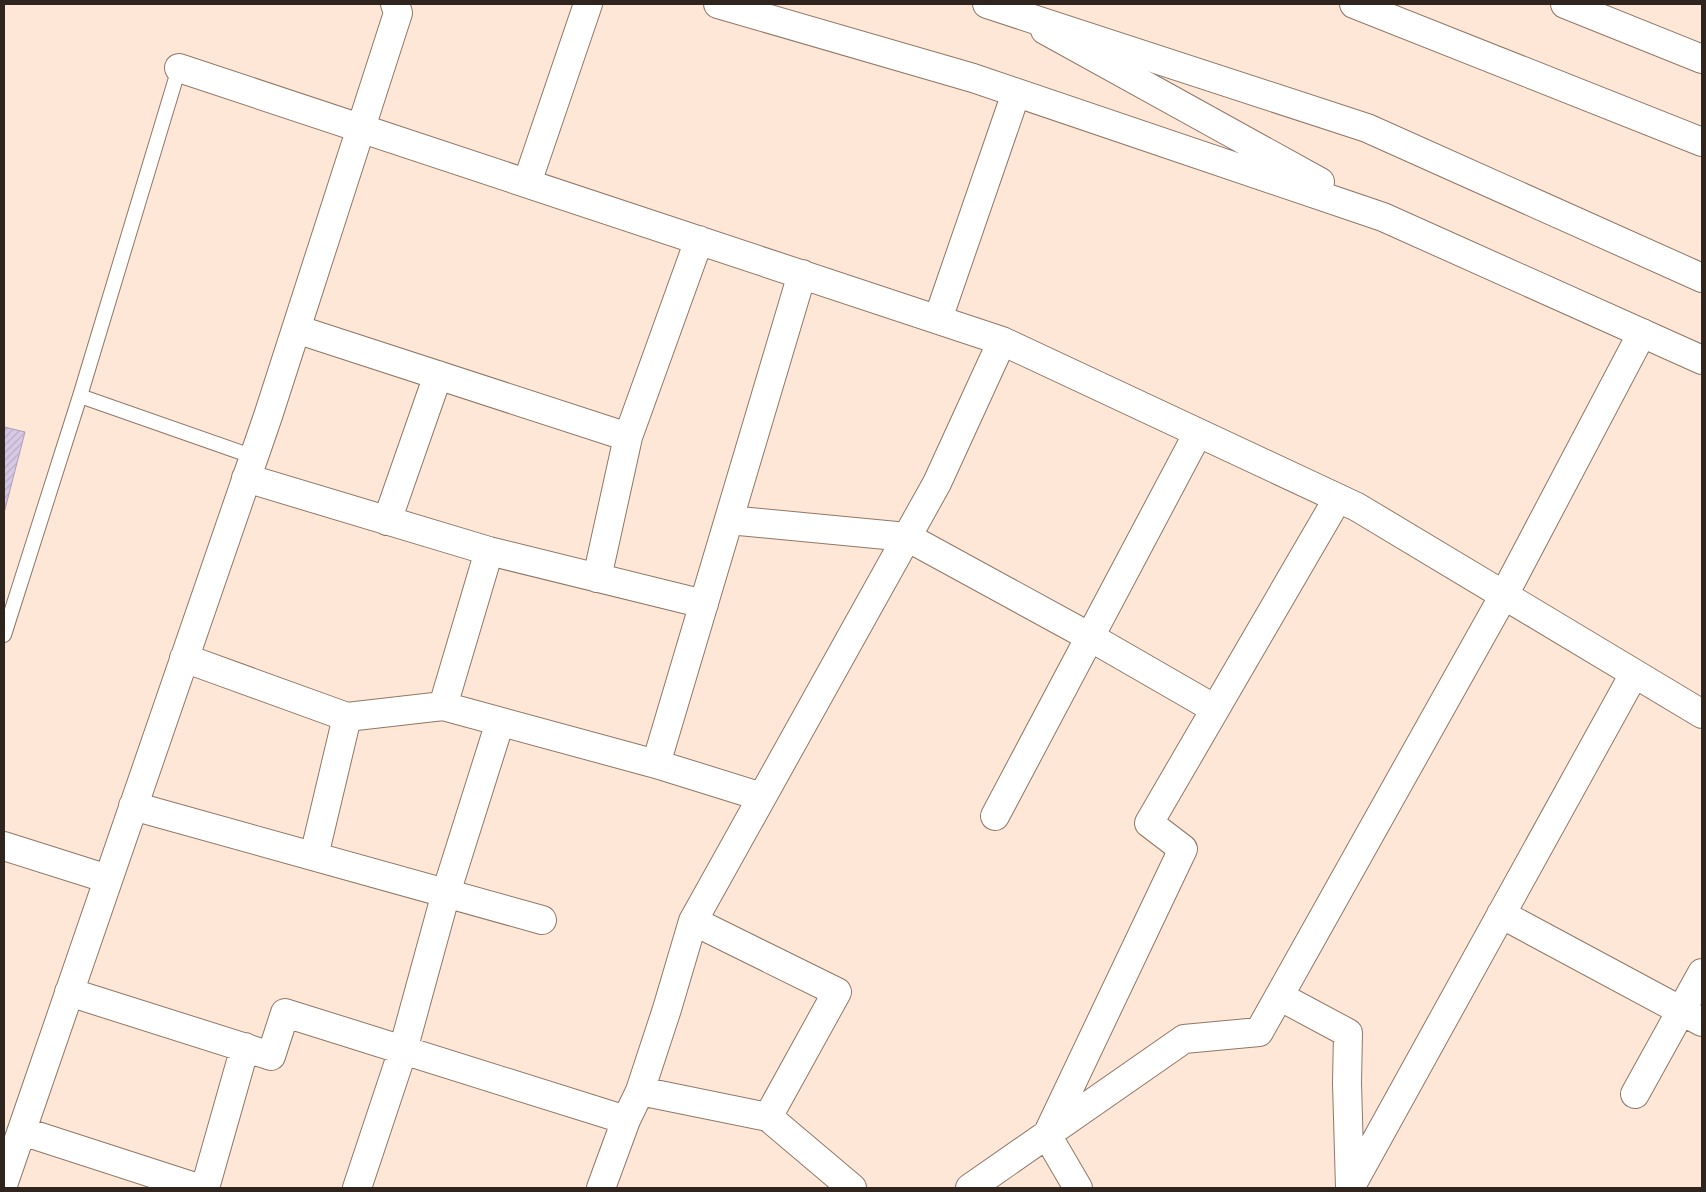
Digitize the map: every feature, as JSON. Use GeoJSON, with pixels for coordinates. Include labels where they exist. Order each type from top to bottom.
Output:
{"type":"FeatureCollection","features":[{"type":"Feature","properties":{"kind":"street"},"geometry":{"type":"LineString","coordinates":[[4,1182],[296,329],[398,13],[395,4]]}},
{"type":"Feature","properties":{"kind":"street"},"geometry":{"type":"LineString","coordinates":[[527,183],[588,4]]}},
{"type":"Feature","properties":{"kind":"street"},"geometry":{"type":"LineString","coordinates":[[718,4],[973,78],[1383,217]]}},
{"type":"Feature","properties":{"kind":"street"},"geometry":{"type":"LineString","coordinates":[[988,4],[1367,128],[1702,278]]}},
{"type":"Feature","properties":{"kind":"street"},"geometry":{"type":"LineString","coordinates":[[1354,4],[1702,142]]}},
{"type":"Feature","properties":{"kind":"street"},"geometry":{"type":"LineString","coordinates":[[1565,4],[1702,59]]}},
{"type":"Feature","properties":{"kind":"street"},"geometry":{"type":"LineString","coordinates":[[1013,12],[1383,217],[1702,360]]}},
{"type":"Feature","properties":{"kind":"street"},"geometry":{"type":"LineString","coordinates":[[179,68],[1002,341],[1357,508],[1702,714]]}},
{"type":"Feature","properties":{"kind":"street"},"geometry":{"type":"LineString","coordinates":[[938,320],[1016,93]]}},
{"type":"Feature","properties":{"kind":"street"},"geometry":{"type":"LineString","coordinates":[[598,578],[628,436],[699,240]]}},
{"type":"Feature","properties":{"kind":"street"},"geometry":{"type":"LineString","coordinates":[[656,764],[802,274]]}},
{"type":"Feature","properties":{"kind":"street"},"geometry":{"type":"LineString","coordinates":[[296,329],[628,436]]}},
{"type":"Feature","properties":{"kind":"street"},"geometry":{"type":"LineString","coordinates":[[970,1188],[1184,1039],[1259,1032],[1504,595],[1642,333]]}},
{"type":"Feature","properties":{"kind":"street"},"geometry":{"type":"LineString","coordinates":[[601,1188],[626,1120],[640,1091],[667,1009],[693,920],[937,483],[1002,341]]}},
{"type":"Feature","properties":{"kind":"street"},"geometry":{"type":"LineString","coordinates":[[387,520],[438,375]]}},
{"type":"Feature","properties":{"kind":"street"},"geometry":{"type":"LineString","coordinates":[[995,816],[1198,433]]}},
{"type":"Feature","properties":{"kind":"street"},"geometry":{"type":"LineString","coordinates":[[250,467],[387,520],[489,551],[704,604]]}},
{"type":"Feature","properties":{"kind":"street"},"geometry":{"type":"LineString","coordinates":[[1047,1135],[1182,849],[1149,823],[1338,498]]}},
{"type":"Feature","properties":{"kind":"street"},"geometry":{"type":"LineString","coordinates":[[729,520],[907,538],[1090,637],[1215,709]]}},
{"type":"Feature","properties":{"kind":"street"},"geometry":{"type":"LineString","coordinates":[[443,706],[489,551]]}},
{"type":"Feature","properties":{"kind":"street"},"geometry":{"type":"LineString","coordinates":[[184,658],[347,717],[443,706],[656,764],[762,797]]}},
{"type":"Feature","properties":{"kind":"street"},"geometry":{"type":"LineString","coordinates":[[1350,1188],[1634,674]]}},
{"type":"Feature","properties":{"kind":"street"},"geometry":{"type":"LineString","coordinates":[[314,856],[347,717]]}},
{"type":"Feature","properties":{"kind":"street"},"geometry":{"type":"LineString","coordinates":[[357,1188],[403,1050],[446,893],[500,722]]}},
{"type":"Feature","properties":{"kind":"street"},"geometry":{"type":"LineString","coordinates":[[133,806],[542,920]]}},
{"type":"Feature","properties":{"kind":"street"},"geometry":{"type":"LineString","coordinates":[[4,846],[108,879]]}},
{"type":"Feature","properties":{"kind":"street"},"geometry":{"type":"LineString","coordinates":[[1502,914],[1692,1016]]}},
{"type":"Feature","properties":{"kind":"street"},"geometry":{"type":"LineString","coordinates":[[693,920],[838,992],[768,1117]]}},
{"type":"Feature","properties":{"kind":"street"},"geometry":{"type":"LineString","coordinates":[[1635,1094],[1692,1016],[1702,973]]}},
{"type":"Feature","properties":{"kind":"street"},"geometry":{"type":"LineString","coordinates":[[69,992],[271,1056],[285,1013],[626,1120]]}},
{"type":"Feature","properties":{"kind":"street"},"geometry":{"type":"LineString","coordinates":[[1279,996],[1348,1033],[1347,1083],[1350,1188]]}},
{"type":"Feature","properties":{"kind":"street"},"geometry":{"type":"LineString","coordinates":[[205,1188],[246,1048]]}},
{"type":"Feature","properties":{"kind":"street"},"geometry":{"type":"LineString","coordinates":[[640,1091],[768,1117],[852,1188]]}},
{"type":"Feature","properties":{"kind":"street"},"geometry":{"type":"LineString","coordinates":[[22,1131],[198,1188]]}},
{"type":"Feature","properties":{"kind":"street"},"geometry":{"type":"LineString","coordinates":[[1047,1135],[1078,1188]]}},
{"type":"Feature","properties":{"kind":"lane"},"geometry":{"type":"LineString","coordinates":[[4,635],[80,396],[179,68]]}},
{"type":"Feature","properties":{"kind":"lane"},"geometry":{"type":"LineString","coordinates":[[80,396],[250,467]]}},
{"type":"Feature","properties":{"kind":"building"},"geometry":{"type":"Polygon","coordinates":[[[4,427],[25,432],[4,513],[4,427]]]}}]}
